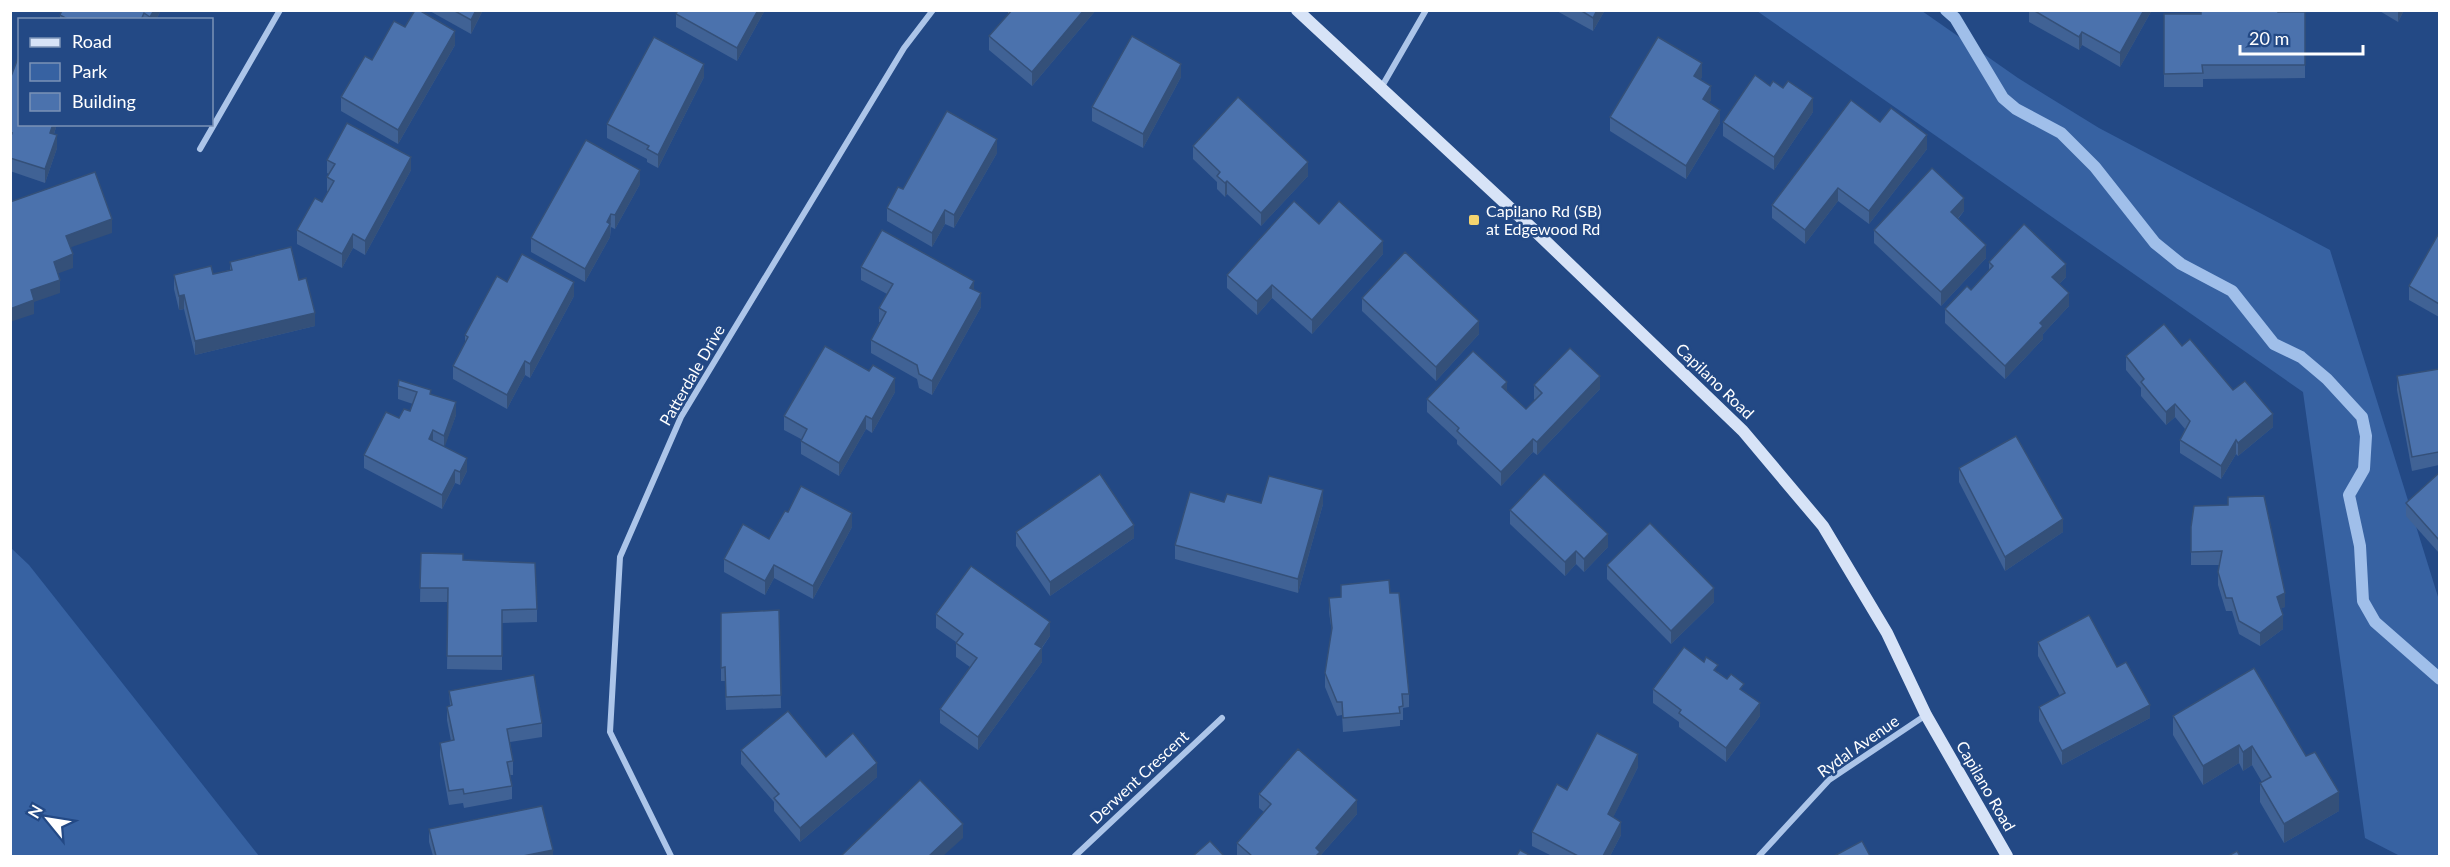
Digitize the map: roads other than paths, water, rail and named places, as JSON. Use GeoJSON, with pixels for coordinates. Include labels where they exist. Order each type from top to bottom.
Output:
{"type":"FeatureCollection","features":[{"type":"Feature","properties":{"kind":"main road","name":"Capilano Road"},"geometry":{"type":"LineString","coordinates":[[1297,10],[1534,230],[1743,431],[1823,526],[1887,633],[1926,715],[2007,856]]}},
{"type":"Feature","properties":{"kind":"street"},"geometry":{"type":"LineString","coordinates":[[200,149],[280,10]]}},
{"type":"Feature","properties":{"kind":"street","name":"Patterdale Drive"},"geometry":{"type":"LineString","coordinates":[[671,856],[610,732],[620,557],[681,417],[904,48],[933,10]]}},
{"type":"Feature","properties":{"kind":"street"},"geometry":{"type":"LineString","coordinates":[[1381,89],[1426,10]]}},
{"type":"Feature","properties":{"kind":"street","name":"Rydal Avenue"},"geometry":{"type":"LineString","coordinates":[[1759,856],[1829,780],[1926,715]]}},
{"type":"Feature","properties":{"kind":"street","name":"Derwent Crescent"},"geometry":{"type":"LineString","coordinates":[[1075,856],[1222,718]]}},
{"type":"Feature","properties":{"kind":"waterway"},"geometry":{"type":"LineString","coordinates":[[1946,10],[1955,18],[2003,98],[2016,109],[2061,133],[2095,167],[2155,243],[2181,264],[2232,291],[2274,344],[2301,357],[2327,379],[2362,417],[2366,436],[2364,469],[2349,495],[2360,546],[2363,601],[2375,622],[2440,679]]}},
{"type":"Feature","properties":{"kind":"place","name":"Capilano Rd (SB) at Edgewood Rd"},"geometry":{"type":"Point","coordinates":[1474,220]}}]}
